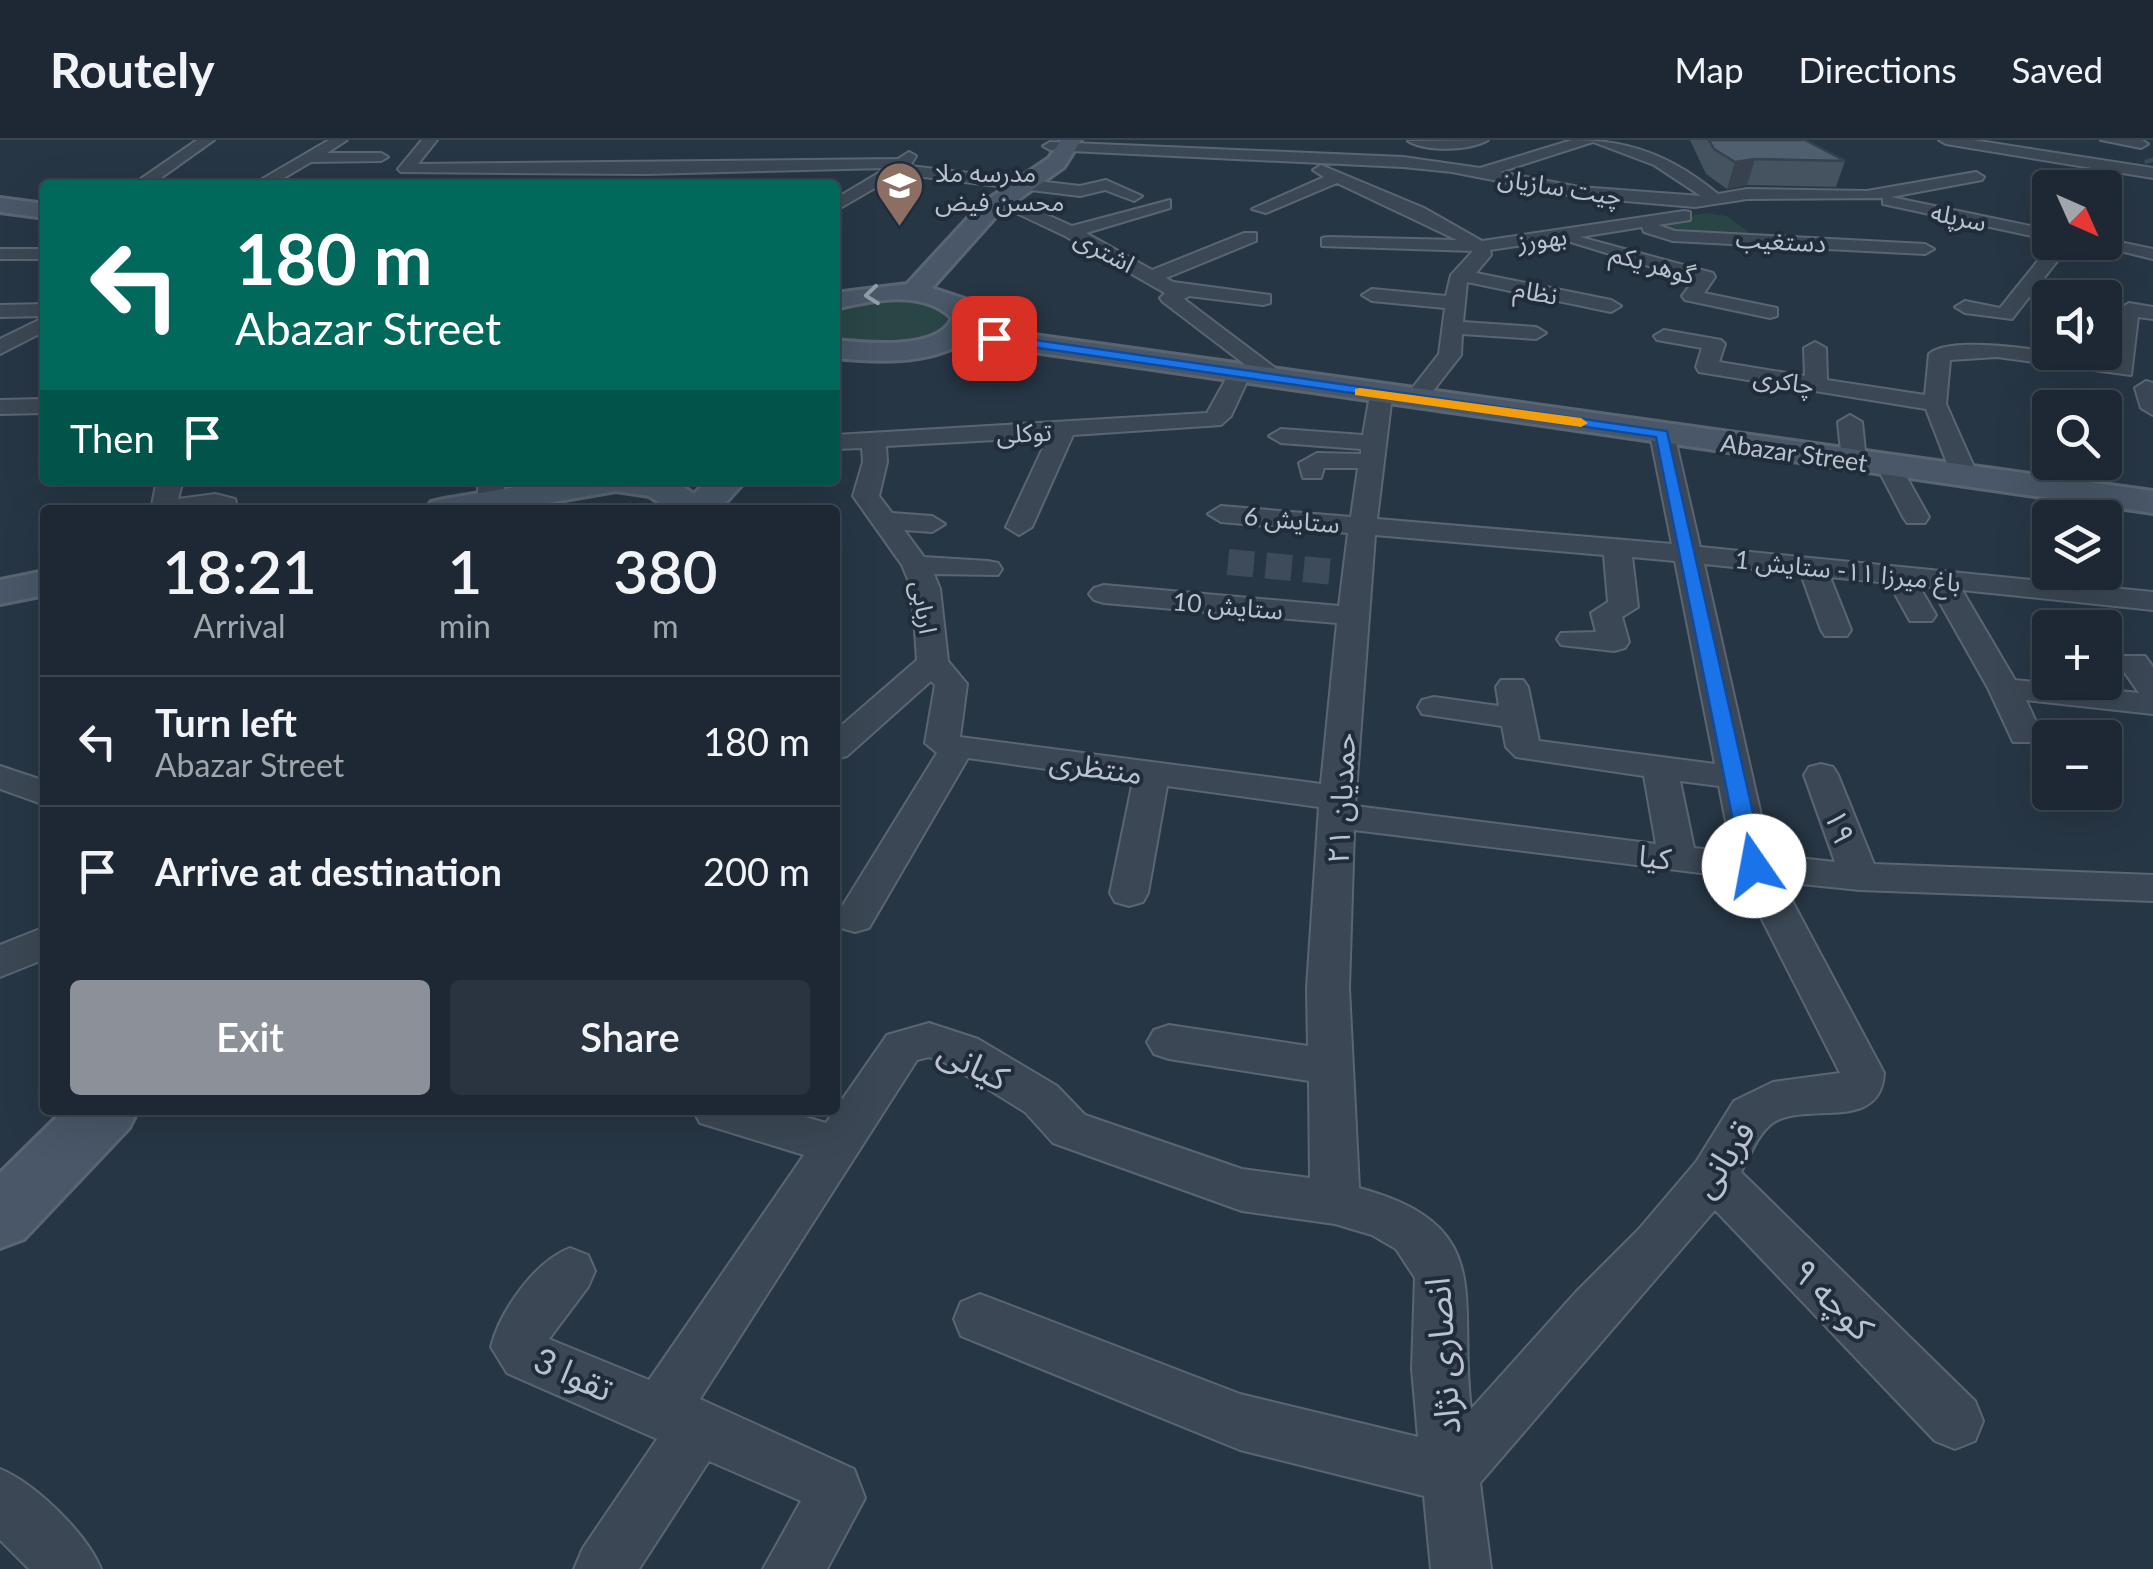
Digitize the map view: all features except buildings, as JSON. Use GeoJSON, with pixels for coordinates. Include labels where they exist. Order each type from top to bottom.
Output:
{"type":"FeatureCollection","features":[{"type":"Feature","properties":{"kind":"main road"},"geometry":{"type":"LineString","coordinates":[[912,294],[1011,192],[1038,178],[1061,142]]}},
{"type":"Feature","properties":{"kind":"main road"},"geometry":{"type":"LineString","coordinates":[[0,205],[40,210]]}},
{"type":"Feature","properties":{"kind":"main road"},"geometry":{"type":"LineString","coordinates":[[840,300],[867,294],[932,296],[960,308],[967,316],[959,332],[946,340],[905,351],[842,358]]}},
{"type":"Feature","properties":{"kind":"main road","name":"Abazar Street"},"geometry":{"type":"LineString","coordinates":[[959,332],[1238,376],[2153,502]]}},
{"type":"Feature","properties":{"kind":"main road"},"geometry":{"type":"LineString","coordinates":[[456,505],[491,491],[561,485]]}},
{"type":"Feature","properties":{"kind":"main road"},"geometry":{"type":"LineString","coordinates":[[648,485],[659,487],[689,505]]}},
{"type":"Feature","properties":{"kind":"main road"},"geometry":{"type":"LineString","coordinates":[[702,505],[723,485]]}},
{"type":"Feature","properties":{"kind":"main road"},"geometry":{"type":"LineString","coordinates":[[0,592],[40,585]]}},
{"type":"Feature","properties":{"kind":"main road"},"geometry":{"type":"LineString","coordinates":[[0,1218],[101,1115]]}},
{"type":"Feature","properties":{"kind":"street"},"geometry":{"type":"LineString","coordinates":[[147,180],[207,140]]}},
{"type":"Feature","properties":{"kind":"street"},"geometry":{"type":"LineString","coordinates":[[269,180],[340,140]]}},
{"type":"Feature","properties":{"kind":"street"},"geometry":{"type":"LineString","coordinates":[[430,140],[406,169],[708,168],[794,165],[821,158],[904,160],[1011,192],[1080,191],[1106,185],[1134,196]]}},
{"type":"Feature","properties":{"kind":"street"},"geometry":{"type":"LineString","coordinates":[[1099,140],[1122,146]]}},
{"type":"Feature","properties":{"kind":"street"},"geometry":{"type":"LineString","coordinates":[[1061,142],[1212,151],[1256,144],[1346,146],[1360,140]]}},
{"type":"Feature","properties":{"kind":"street"},"geometry":{"type":"LineString","coordinates":[[1398,140],[1461,144],[1481,140]]}},
{"type":"Feature","properties":{"kind":"street"},"geometry":{"type":"LineString","coordinates":[[1480,173],[1587,140]]}},
{"type":"Feature","properties":{"kind":"street"},"geometry":{"type":"LineString","coordinates":[[1599,140],[1653,157],[1685,175],[1704,204],[1758,239]]}},
{"type":"Feature","properties":{"kind":"street"},"geometry":{"type":"LineString","coordinates":[[1950,140],[1999,144],[2153,173]]}},
{"type":"Feature","properties":{"kind":"street"},"geometry":{"type":"LineString","coordinates":[[2108,140],[2140,142],[2152,158]]}},
{"type":"Feature","properties":{"kind":"street"},"geometry":{"type":"LineString","coordinates":[[1532,142],[1565,147]]}},
{"type":"Feature","properties":{"kind":"street","name":"چیت سازیان"},"geometry":{"type":"LineString","coordinates":[[1256,144],[1275,155],[1403,162],[1578,192],[1704,204],[1868,196]]}},
{"type":"Feature","properties":{"kind":"street"},"geometry":{"type":"LineString","coordinates":[[1204,168],[1212,151]]}},
{"type":"Feature","properties":{"kind":"street"},"geometry":{"type":"LineString","coordinates":[[559,180],[604,154]]}},
{"type":"Feature","properties":{"kind":"street"},"geometry":{"type":"LineString","coordinates":[[708,168],[722,154]]}},
{"type":"Feature","properties":{"kind":"street"},"geometry":{"type":"LineString","coordinates":[[1275,155],[1418,212],[1481,246],[1482,255],[1460,276],[1446,361],[1398,397]]}},
{"type":"Feature","properties":{"kind":"street"},"geometry":{"type":"LineString","coordinates":[[309,158],[381,157]]}},
{"type":"Feature","properties":{"kind":"street"},"geometry":{"type":"LineString","coordinates":[[840,203],[904,160]]}},
{"type":"Feature","properties":{"kind":"street"},"geometry":{"type":"LineString","coordinates":[[785,180],[794,165]]}},
{"type":"Feature","properties":{"kind":"street"},"geometry":{"type":"LineString","coordinates":[[727,180],[736,166]]}},
{"type":"Feature","properties":{"kind":"street"},"geometry":{"type":"LineString","coordinates":[[1260,208],[1338,177]]}},
{"type":"Feature","properties":{"kind":"street"},"geometry":{"type":"LineString","coordinates":[[1847,177],[1868,196],[1976,177]]}},
{"type":"Feature","properties":{"kind":"street","name":"اشتری"},"geometry":{"type":"LineString","coordinates":[[1011,192],[1071,232],[1163,282]]}},
{"type":"Feature","properties":{"kind":"street","name":"سرپله"},"geometry":{"type":"LineString","coordinates":[[1868,196],[2032,231]]}},
{"type":"Feature","properties":{"kind":"street"},"geometry":{"type":"LineString","coordinates":[[1071,232],[1164,204]]}},
{"type":"Feature","properties":{"kind":"street","name":"بهورز"},"geometry":{"type":"LineString","coordinates":[[1328,242],[1481,246],[1638,224],[1704,204]]}},
{"type":"Feature","properties":{"kind":"street","name":"دستغیب"},"geometry":{"type":"LineString","coordinates":[[1638,224],[1672,236],[1925,249]]}},
{"type":"Feature","properties":{"kind":"street","name":"گوهر یکم"},"geometry":{"type":"LineString","coordinates":[[1558,236],[1706,277],[1692,296],[1770,312]]}},
{"type":"Feature","properties":{"kind":"street"},"geometry":{"type":"LineString","coordinates":[[1163,282],[1250,237]]}},
{"type":"Feature","properties":{"kind":"street"},"geometry":{"type":"LineString","coordinates":[[1815,241],[1836,262]]}},
{"type":"Feature","properties":{"kind":"street"},"geometry":{"type":"LineString","coordinates":[[1380,268],[1383,244]]}},
{"type":"Feature","properties":{"kind":"street"},"geometry":{"type":"LineString","coordinates":[[2122,248],[2153,254]]}},
{"type":"Feature","properties":{"kind":"street"},"geometry":{"type":"LineString","coordinates":[[0,254],[40,254]]}},
{"type":"Feature","properties":{"kind":"street"},"geometry":{"type":"LineString","coordinates":[[1972,299],[2026,301],[2052,260]]}},
{"type":"Feature","properties":{"kind":"street","name":"نظام"},"geometry":{"type":"LineString","coordinates":[[1460,276],[1611,306]]}},
{"type":"Feature","properties":{"kind":"street"},"geometry":{"type":"LineString","coordinates":[[1163,282],[1263,299]]}},
{"type":"Feature","properties":{"kind":"street"},"geometry":{"type":"LineString","coordinates":[[1163,282],[1180,294],[1170,298],[1282,381]]}},
{"type":"Feature","properties":{"kind":"street"},"geometry":{"type":"LineString","coordinates":[[1372,295],[1455,303]]}},
{"type":"Feature","properties":{"kind":"street"},"geometry":{"type":"LineString","coordinates":[[1965,476],[1934,404],[1940,354],[1998,352],[2123,370],[2129,309],[2153,313]]}},
{"type":"Feature","properties":{"kind":"street"},"geometry":{"type":"LineString","coordinates":[[0,311],[40,310]]}},
{"type":"Feature","properties":{"kind":"street"},"geometry":{"type":"LineString","coordinates":[[2122,319],[2128,320]]}},
{"type":"Feature","properties":{"kind":"street"},"geometry":{"type":"LineString","coordinates":[[0,348],[40,327]]}},
{"type":"Feature","properties":{"kind":"street"},"geometry":{"type":"LineString","coordinates":[[1454,327],[1536,333]]}},
{"type":"Feature","properties":{"kind":"street","name":"چاکری"},"geometry":{"type":"LineString","coordinates":[[1664,336],[1714,344],[1707,367],[1934,404]]}},
{"type":"Feature","properties":{"kind":"street"},"geometry":{"type":"LineString","coordinates":[[1815,348],[1816,385]]}},
{"type":"Feature","properties":{"kind":"street","name":"توکلی"},"geometry":{"type":"LineString","coordinates":[[840,442],[1213,420],[1219,416],[1238,376]]}},
{"type":"Feature","properties":{"kind":"street","name":"حمدیان ۲۱"},"geometry":{"type":"LineString","coordinates":[[1335,1203],[1328,988],[1338,807],[1353,616],[1374,452],[1398,397]]}},
{"type":"Feature","properties":{"kind":"street"},"geometry":{"type":"LineString","coordinates":[[0,406],[40,406]]}},
{"type":"Feature","properties":{"kind":"street"},"geometry":{"type":"LineString","coordinates":[[1850,422],[1854,460]]}},
{"type":"Feature","properties":{"kind":"street"},"geometry":{"type":"LineString","coordinates":[[1019,527],[1063,430]]}},
{"type":"Feature","properties":{"kind":"street"},"geometry":{"type":"LineString","coordinates":[[1662,434],[1754,866]]}},
{"type":"Feature","properties":{"kind":"street"},"geometry":{"type":"LineString","coordinates":[[1281,436],[1374,452]]}},
{"type":"Feature","properties":{"kind":"street","name":"اربابی"},"geometry":{"type":"LineString","coordinates":[[840,745],[934,663],[926,590],[916,565],[881,520],[865,490],[876,462],[874,439]]}},
{"type":"Feature","properties":{"kind":"street"},"geometry":{"type":"LineString","coordinates":[[1312,473],[1312,462],[1317,460],[1374,452]]}},
{"type":"Feature","properties":{"kind":"street"},"geometry":{"type":"LineString","coordinates":[[1888,465],[1916,516]]}},
{"type":"Feature","properties":{"kind":"street"},"geometry":{"type":"LineString","coordinates":[[196,505],[226,505]]}},
{"type":"Feature","properties":{"kind":"street","name":"ستایش 6"},"geometry":{"type":"LineString","coordinates":[[1221,514],[1364,525]]}},
{"type":"Feature","properties":{"kind":"street"},"geometry":{"type":"LineString","coordinates":[[881,520],[932,524]]}},
{"type":"Feature","properties":{"kind":"street","name":"باغ میرزا ۱۱- ستایش 1"},"geometry":{"type":"LineString","coordinates":[[1364,525],[2153,601]]}},
{"type":"Feature","properties":{"kind":"street"},"geometry":{"type":"LineString","coordinates":[[1572,639],[1614,642],[1606,613],[1623,606],[1616,547]]}},
{"type":"Feature","properties":{"kind":"street"},"geometry":{"type":"LineString","coordinates":[[916,565],[988,568]]}},
{"type":"Feature","properties":{"kind":"street"},"geometry":{"type":"LineString","coordinates":[[1812,566],[1836,630]]}},
{"type":"Feature","properties":{"kind":"street"},"geometry":{"type":"LineString","coordinates":[[1899,575],[1921,615]]}},
{"type":"Feature","properties":{"kind":"street"},"geometry":{"type":"LineString","coordinates":[[1941,579],[2004,688],[2025,735]]}},
{"type":"Feature","properties":{"kind":"street","name":"ستایش 10"},"geometry":{"type":"LineString","coordinates":[[1104,594],[1353,616]]}},
{"type":"Feature","properties":{"kind":"street"},"geometry":{"type":"LineString","coordinates":[[854,918],[958,747],[942,742],[951,684],[934,663]]}},
{"type":"Feature","properties":{"kind":"street"},"geometry":{"type":"LineString","coordinates":[[2134,663],[2153,690]]}},
{"type":"Feature","properties":{"kind":"street"},"geometry":{"type":"LineString","coordinates":[[2004,688],[2153,704]]}},
{"type":"Feature","properties":{"kind":"street"},"geometry":{"type":"LineString","coordinates":[[1434,707],[1516,702],[1523,747],[1528,750],[1735,777]]}},
{"type":"Feature","properties":{"kind":"street","name":"منتظری"},"geometry":{"type":"LineString","coordinates":[[958,747],[1162,764],[1338,807]]}},
{"type":"Feature","properties":{"kind":"street"},"geometry":{"type":"LineString","coordinates":[[1129,893],[1162,764]]}},
{"type":"Feature","properties":{"kind":"street"},"geometry":{"type":"LineString","coordinates":[[1660,766],[1677,859]]}},
{"type":"Feature","properties":{"kind":"street","name":"۱۹"},"geometry":{"type":"LineString","coordinates":[[1821,775],[1860,877]]}},
{"type":"Feature","properties":{"kind":"street"},"geometry":{"type":"LineString","coordinates":[[0,777],[40,792]]}},
{"type":"Feature","properties":{"kind":"street","name":"کیا"},"geometry":{"type":"LineString","coordinates":[[1338,807],[1677,859],[1860,877],[2153,888]]}},
{"type":"Feature","properties":{"kind":"street","name":"قربانی"},"geometry":{"type":"LineString","coordinates":[[1451,1474],[1594,1308],[1657,1245],[1713,1176],[1728,1145],[1757,1107],[1773,1100],[1853,1093],[1862,1086],[1862,1073],[1754,866]]}},
{"type":"Feature","properties":{"kind":"street"},"geometry":{"type":"LineString","coordinates":[[0,962],[40,944]]}},
{"type":"Feature","properties":{"kind":"street","name":"کیانی"},"geometry":{"type":"LineString","coordinates":[[604,1569],[680,1418],[838,1146],[902,1047],[928,1040],[962,1051],[1041,1100],[1069,1129],[1242,1190],[1335,1203]]}},
{"type":"Feature","properties":{"kind":"street"},"geometry":{"type":"LineString","coordinates":[[1170,1042],[1330,1067]]}},
{"type":"Feature","properties":{"kind":"street"},"geometry":{"type":"LineString","coordinates":[[733,1115],[838,1146]]}},
{"type":"Feature","properties":{"kind":"street","name":"کوچه ۹"},"geometry":{"type":"LineString","coordinates":[[1713,1176],[1956,1421]]}},
{"type":"Feature","properties":{"kind":"street","name":"انصاری نژاد"},"geometry":{"type":"LineString","coordinates":[[1335,1203],[1385,1216],[1414,1233],[1441,1274],[1439,1369],[1460,1569]]}},
{"type":"Feature","properties":{"kind":"street","name":"تقوا 3"},"geometry":{"type":"LineString","coordinates":[[570,1271],[521,1334],[518,1347],[526,1355],[680,1418]]}},
{"type":"Feature","properties":{"kind":"street"},"geometry":{"type":"LineString","coordinates":[[980,1319],[1240,1422],[1451,1474]]}},
{"type":"Feature","properties":{"kind":"street"},"geometry":{"type":"LineString","coordinates":[[680,1418],[834,1489],[836,1498],[793,1569]]}},
{"type":"Feature","properties":{"kind":"street"},"geometry":{"type":"LineString","coordinates":[[0,1498],[71,1569]]}},
{"type":"Feature","properties":{"kind":"green space"},"geometry":{"type":"Polygon","coordinates":[[[1706,213],[1727,216],[1758,239],[1673,236],[1638,224],[1706,213]]]}},
{"type":"Feature","properties":{"kind":"green space"},"geometry":{"type":"Polygon","coordinates":[[[873,299],[903,299],[933,304],[949,316],[948,323],[937,332],[910,343],[863,345],[840,341],[840,307],[873,299]]]}},
{"type":"Feature","properties":{"kind":"tunnel"},"geometry":{"type":"LineString","coordinates":[[2152,158],[2153,162]]}},
{"type":"Feature","properties":{"kind":"tunnel"},"geometry":{"type":"LineString","coordinates":[[1228,562],[1356,574]]}},
{"type":"Feature","properties":{"kind":"slow traffic"},"geometry":{"type":"LineString","coordinates":[[1360,392],[1581,423]]}},
{"type":"Feature","properties":{"kind":"place","name":"مدرسه ملا محسن فیض"},"geometry":{"type":"Point","coordinates":[900,228]}},
{"type":"Feature","properties":{"kind":"route"},"geometry":{"type":"LineString","coordinates":[[994,338],[1662,434],[1754,866]]}}]}
